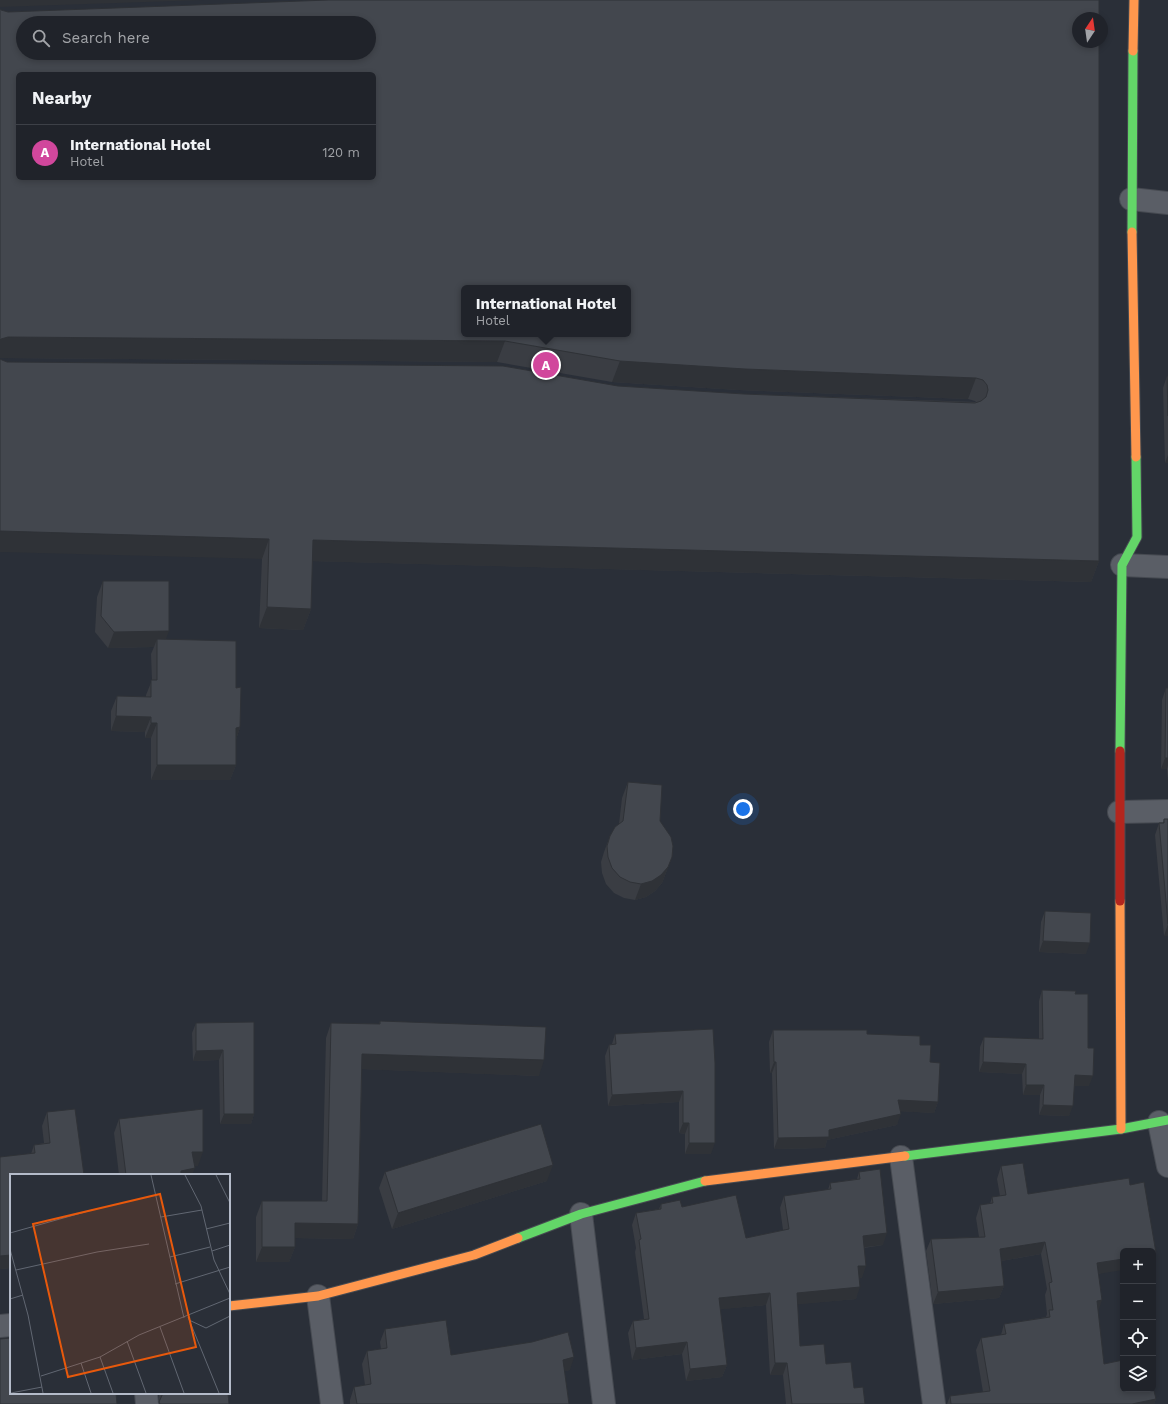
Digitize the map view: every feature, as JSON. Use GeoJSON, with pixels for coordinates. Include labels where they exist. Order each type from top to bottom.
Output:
{"type":"FeatureCollection","features":[{"type":"Feature","properties":{"kind":"street"},"geometry":{"type":"LineString","coordinates":[[1121,1129],[1119,812],[1122,565],[1137,537],[1131,199],[1134,0]]}},
{"type":"Feature","properties":{"kind":"street"},"geometry":{"type":"LineString","coordinates":[[1131,199],[1168,203]]}},
{"type":"Feature","properties":{"kind":"street"},"geometry":{"type":"LineString","coordinates":[[1122,565],[1168,567]]}},
{"type":"Feature","properties":{"kind":"street"},"geometry":{"type":"LineString","coordinates":[[1119,812],[1168,811]]}},
{"type":"Feature","properties":{"kind":"street"},"geometry":{"type":"LineString","coordinates":[[230,1306],[318,1296],[474,1255],[581,1214],[701,1182],[1121,1129],[1163,1121],[1167,1157]]}},
{"type":"Feature","properties":{"kind":"street"},"geometry":{"type":"LineString","coordinates":[[901,1157],[934,1404]]}},
{"type":"Feature","properties":{"kind":"street"},"geometry":{"type":"LineString","coordinates":[[581,1214],[604,1404]]}},
{"type":"Feature","properties":{"kind":"street"},"geometry":{"type":"LineString","coordinates":[[318,1296],[332,1404]]}},
{"type":"Feature","properties":{"kind":"street"},"geometry":{"type":"LineString","coordinates":[[0,1326],[10,1325]]}},
{"type":"Feature","properties":{"kind":"building"},"geometry":{"type":"Polygon","coordinates":[[[328,0],[1099,0],[1099,12],[1072,12],[1072,48],[1099,48],[1099,561],[313,540],[311,609],[267,607],[269,539],[0,531],[0,359],[7,362],[503,366],[618,386],[744,394],[975,403],[986,397],[988,390],[987,385],[983,380],[976,378],[745,369],[620,361],[505,341],[8,337],[0,340],[0,9],[8,12],[328,0]]]}},
{"type":"Feature","properties":{"kind":"building"},"geometry":{"type":"Polygon","coordinates":[[[1167,376],[1168,376],[1168,416],[1167,376]]]}},
{"type":"Feature","properties":{"kind":"building"},"geometry":{"type":"Polygon","coordinates":[[[103,581],[169,581],[169,631],[114,632],[101,616],[103,581]]]}},
{"type":"Feature","properties":{"kind":"building"},"geometry":{"type":"Polygon","coordinates":[[[157,639],[236,641],[236,688],[241,687],[240,727],[236,728],[236,765],[157,765],[157,723],[151,723],[151,717],[116,716],[117,696],[151,697],[151,680],[157,680],[157,639]]]}},
{"type":"Feature","properties":{"kind":"building"},"geometry":{"type":"Polygon","coordinates":[[[1166,688],[1168,688],[1168,758],[1165,758],[1166,688]]]}},
{"type":"Feature","properties":{"kind":"building"},"geometry":{"type":"Polygon","coordinates":[[[628,782],[662,785],[660,821],[671,837],[673,846],[672,857],[668,867],[661,875],[652,881],[641,884],[630,882],[620,877],[612,868],[608,857],[607,846],[610,836],[615,827],[623,821],[628,782]]]}},
{"type":"Feature","properties":{"kind":"building"},"geometry":{"type":"Polygon","coordinates":[[[1164,819],[1168,819],[1168,924],[1159,823],[1164,823],[1164,819]]]}},
{"type":"Feature","properties":{"kind":"building"},"geometry":{"type":"Polygon","coordinates":[[[1045,911],[1091,913],[1090,943],[1043,941],[1045,911]]]}},
{"type":"Feature","properties":{"kind":"building"},"geometry":{"type":"Polygon","coordinates":[[[1042,990],[1076,991],[1075,994],[1088,994],[1088,1048],[1094,1048],[1093,1076],[1075,1075],[1073,1106],[1043,1105],[1044,1085],[1026,1085],[1026,1064],[983,1062],[984,1037],[1043,1039],[1042,990]]]}},
{"type":"Feature","properties":{"kind":"building"},"geometry":{"type":"Polygon","coordinates":[[[380,1021],[546,1027],[544,1060],[362,1054],[358,1224],[295,1223],[295,1247],[262,1247],[262,1201],[327,1201],[331,1023],[380,1024],[380,1021]]]}},
{"type":"Feature","properties":{"kind":"building"},"geometry":{"type":"Polygon","coordinates":[[[254,1022],[254,1114],[224,1114],[223,1050],[196,1051],[196,1023],[254,1022]]]}},
{"type":"Feature","properties":{"kind":"building"},"geometry":{"type":"Polygon","coordinates":[[[713,1029],[715,1063],[715,1143],[689,1143],[689,1123],[683,1123],[683,1091],[612,1095],[609,1045],[616,1044],[615,1034],[713,1029]]]}},
{"type":"Feature","properties":{"kind":"building"},"geometry":{"type":"Polygon","coordinates":[[[773,1030],[867,1030],[867,1034],[920,1036],[920,1045],[931,1045],[930,1062],[940,1063],[938,1102],[898,1100],[901,1114],[829,1130],[829,1137],[778,1138],[776,1062],[774,1062],[773,1030]]]}},
{"type":"Feature","properties":{"kind":"building"},"geometry":{"type":"Polygon","coordinates":[[[75,1109],[84,1174],[10,1174],[10,1255],[0,1256],[0,1157],[35,1153],[34,1145],[50,1143],[47,1112],[75,1109]]]}},
{"type":"Feature","properties":{"kind":"building"},"geometry":{"type":"Polygon","coordinates":[[[203,1109],[203,1152],[192,1152],[195,1168],[181,1171],[181,1174],[126,1174],[119,1119],[203,1109]]]}},
{"type":"Feature","properties":{"kind":"building"},"geometry":{"type":"Polygon","coordinates":[[[541,1124],[553,1165],[398,1213],[385,1172],[541,1124]]]}},
{"type":"Feature","properties":{"kind":"building"},"geometry":{"type":"Polygon","coordinates":[[[1023,1163],[1028,1194],[1129,1178],[1130,1185],[1144,1182],[1155,1248],[1120,1248],[1120,1259],[1097,1263],[1102,1300],[1097,1301],[1104,1364],[1120,1361],[1120,1392],[1154,1392],[1156,1399],[1132,1404],[951,1404],[950,1396],[990,1391],[981,1338],[1006,1334],[1004,1324],[1050,1317],[1049,1310],[1053,1310],[1049,1283],[1052,1282],[1045,1242],[1000,1249],[1004,1286],[938,1292],[931,1239],[985,1237],[980,1205],[993,1203],[992,1197],[1006,1195],[1001,1166],[1023,1163]]]}},
{"type":"Feature","properties":{"kind":"building"},"geometry":{"type":"Polygon","coordinates":[[[880,1169],[887,1233],[863,1236],[866,1266],[858,1266],[860,1287],[797,1293],[800,1346],[824,1344],[826,1364],[851,1362],[854,1388],[863,1387],[865,1404],[792,1404],[787,1363],[775,1363],[770,1293],[719,1298],[727,1365],[690,1369],[687,1342],[636,1348],[633,1321],[649,1319],[639,1240],[641,1239],[636,1213],[661,1209],[661,1204],[680,1200],[682,1207],[736,1195],[746,1238],[789,1229],[784,1196],[831,1189],[830,1183],[860,1179],[859,1172],[880,1169]]]}},
{"type":"Feature","properties":{"kind":"building"},"geometry":{"type":"Polygon","coordinates":[[[446,1320],[451,1355],[532,1342],[568,1332],[574,1357],[563,1360],[569,1404],[357,1404],[354,1387],[371,1384],[367,1351],[387,1348],[385,1329],[446,1320]]]}},
{"type":"Feature","properties":{"kind":"building"},"geometry":{"type":"Polygon","coordinates":[[[10,1338],[10,1394],[116,1394],[117,1404],[0,1404],[0,1339],[10,1338]]]}},
{"type":"Feature","properties":{"kind":"building"},"geometry":{"type":"Polygon","coordinates":[[[163,1394],[228,1394],[229,1404],[160,1404],[159,1402],[163,1394]]]}},
{"type":"Feature","properties":{"kind":"traffic: fast"},"geometry":{"type":"LineString","coordinates":[[1132,232],[1133,51]]}},
{"type":"Feature","properties":{"kind":"traffic: fast"},"geometry":{"type":"LineString","coordinates":[[1120,751],[1122,565],[1137,537],[1136,457]]}},
{"type":"Feature","properties":{"kind":"traffic: fast"},"geometry":{"type":"LineString","coordinates":[[905,1156],[1121,1129],[1168,1120]]}},
{"type":"Feature","properties":{"kind":"traffic: fast"},"geometry":{"type":"LineString","coordinates":[[518,1238],[581,1214],[705,1181]]}},
{"type":"Feature","properties":{"kind":"traffic: slow"},"geometry":{"type":"LineString","coordinates":[[1133,51],[1134,0]]}},
{"type":"Feature","properties":{"kind":"traffic: slow"},"geometry":{"type":"LineString","coordinates":[[1132,232],[1136,457]]}},
{"type":"Feature","properties":{"kind":"traffic: slow"},"geometry":{"type":"LineString","coordinates":[[1120,901],[1121,1129]]}},
{"type":"Feature","properties":{"kind":"traffic: slow"},"geometry":{"type":"LineString","coordinates":[[705,1181],[905,1156]]}},
{"type":"Feature","properties":{"kind":"traffic: slow"},"geometry":{"type":"LineString","coordinates":[[230,1306],[318,1296],[474,1255],[518,1238]]}},
{"type":"Feature","properties":{"kind":"traffic: jam"},"geometry":{"type":"LineString","coordinates":[[1120,751],[1120,901]]}},
{"type":"Feature","properties":{"kind":"place","name":"International Hotel"},"geometry":{"type":"Point","coordinates":[546,365]}}]}
